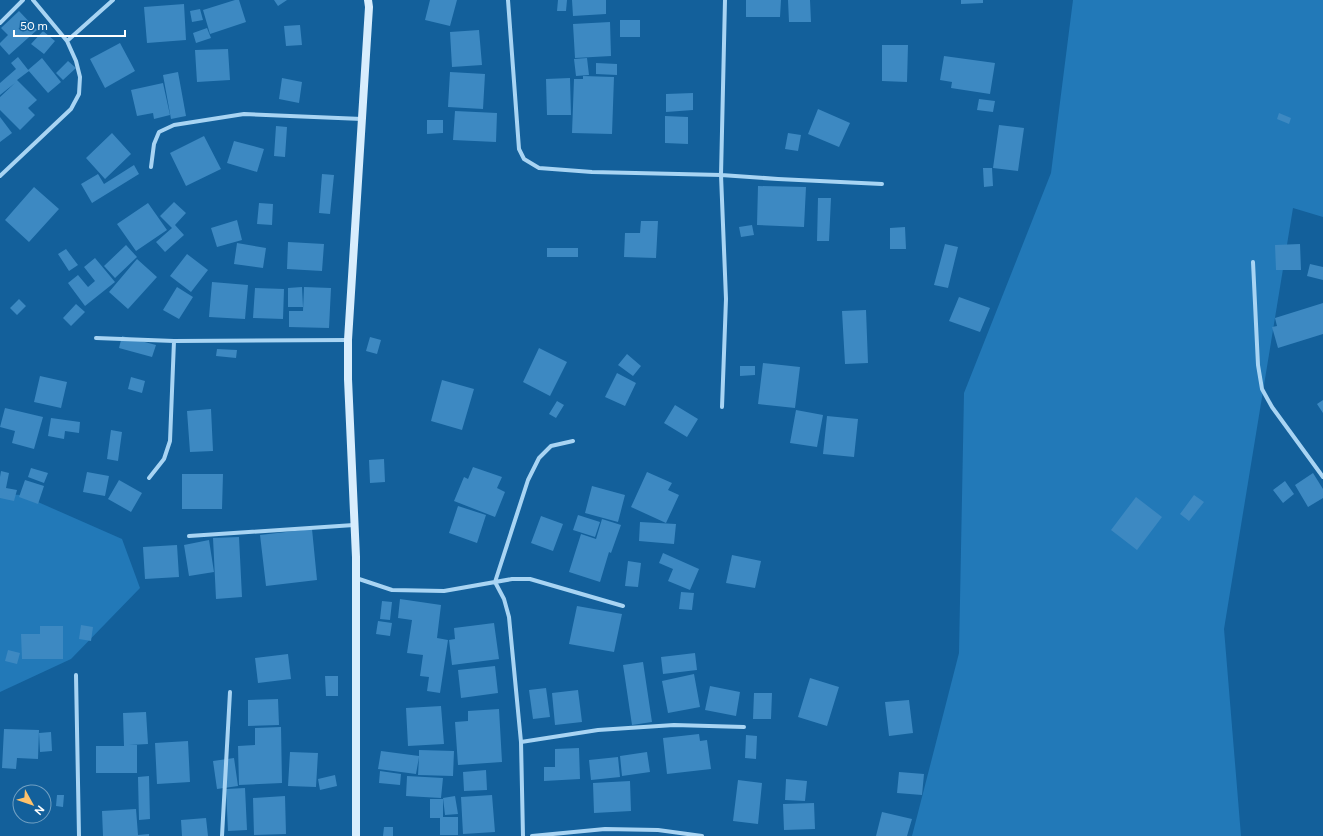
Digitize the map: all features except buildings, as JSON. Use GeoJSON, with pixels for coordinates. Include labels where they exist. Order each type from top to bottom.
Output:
{"type":"FeatureCollection","features":[{"type":"Feature","properties":{"kind":"street"},"geometry":{"type":"LineString","coordinates":[[0,23],[22,0]]}},
{"type":"Feature","properties":{"kind":"street"},"geometry":{"type":"LineString","coordinates":[[0,176],[70,109],[79,94],[80,77],[76,61],[67,41],[33,0]]}},
{"type":"Feature","properties":{"kind":"street"},"geometry":{"type":"LineString","coordinates":[[67,41],[113,0]]}},
{"type":"Feature","properties":{"kind":"street"},"geometry":{"type":"LineString","coordinates":[[356,836],[356,578],[348,379],[348,340],[368,0]]}},
{"type":"Feature","properties":{"kind":"street"},"geometry":{"type":"LineString","coordinates":[[508,0],[519,149],[524,159],[540,168],[592,172],[721,175],[882,184]]}},
{"type":"Feature","properties":{"kind":"street"},"geometry":{"type":"LineString","coordinates":[[722,407],[726,299],[721,175],[725,0]]}},
{"type":"Feature","properties":{"kind":"street"},"geometry":{"type":"LineString","coordinates":[[151,167],[154,144],[159,132],[174,125],[244,114],[362,119]]}},
{"type":"Feature","properties":{"kind":"street"},"geometry":{"type":"LineString","coordinates":[[1253,262],[1258,365],[1262,389],[1272,408],[1323,477]]}},
{"type":"Feature","properties":{"kind":"street"},"geometry":{"type":"LineString","coordinates":[[96,338],[174,341],[348,340]]}},
{"type":"Feature","properties":{"kind":"street"},"geometry":{"type":"LineString","coordinates":[[149,478],[164,459],[170,441],[174,341]]}},
{"type":"Feature","properties":{"kind":"street"},"geometry":{"type":"LineString","coordinates":[[523,836],[521,742],[509,617],[504,599],[495,582],[528,480],[539,458],[551,446],[573,441]]}},
{"type":"Feature","properties":{"kind":"street"},"geometry":{"type":"LineString","coordinates":[[189,536],[354,525]]}},
{"type":"Feature","properties":{"kind":"street"},"geometry":{"type":"LineString","coordinates":[[356,578],[392,590],[444,591],[512,579],[530,578],[623,606]]}},
{"type":"Feature","properties":{"kind":"street"},"geometry":{"type":"LineString","coordinates":[[76,675],[79,836]]}},
{"type":"Feature","properties":{"kind":"street"},"geometry":{"type":"LineString","coordinates":[[222,836],[230,692]]}},
{"type":"Feature","properties":{"kind":"street"},"geometry":{"type":"LineString","coordinates":[[521,742],[598,730],[674,726],[744,726]]}},
{"type":"Feature","properties":{"kind":"street"},"geometry":{"type":"LineString","coordinates":[[532,836],[605,829],[658,830],[702,836]]}},
{"type":"Feature","properties":{"kind":"shaded area"},"geometry":{"type":"Polygon","coordinates":[[[1073,0],[1323,0],[1323,217],[1293,208],[1224,629],[1241,836],[912,836],[959,653],[964,393],[1051,173],[1073,0]]]}},
{"type":"Feature","properties":{"kind":"shaded area"},"geometry":{"type":"Polygon","coordinates":[[[0,494],[22,495],[122,539],[140,588],[71,659],[0,692],[0,494]]]}}]}
